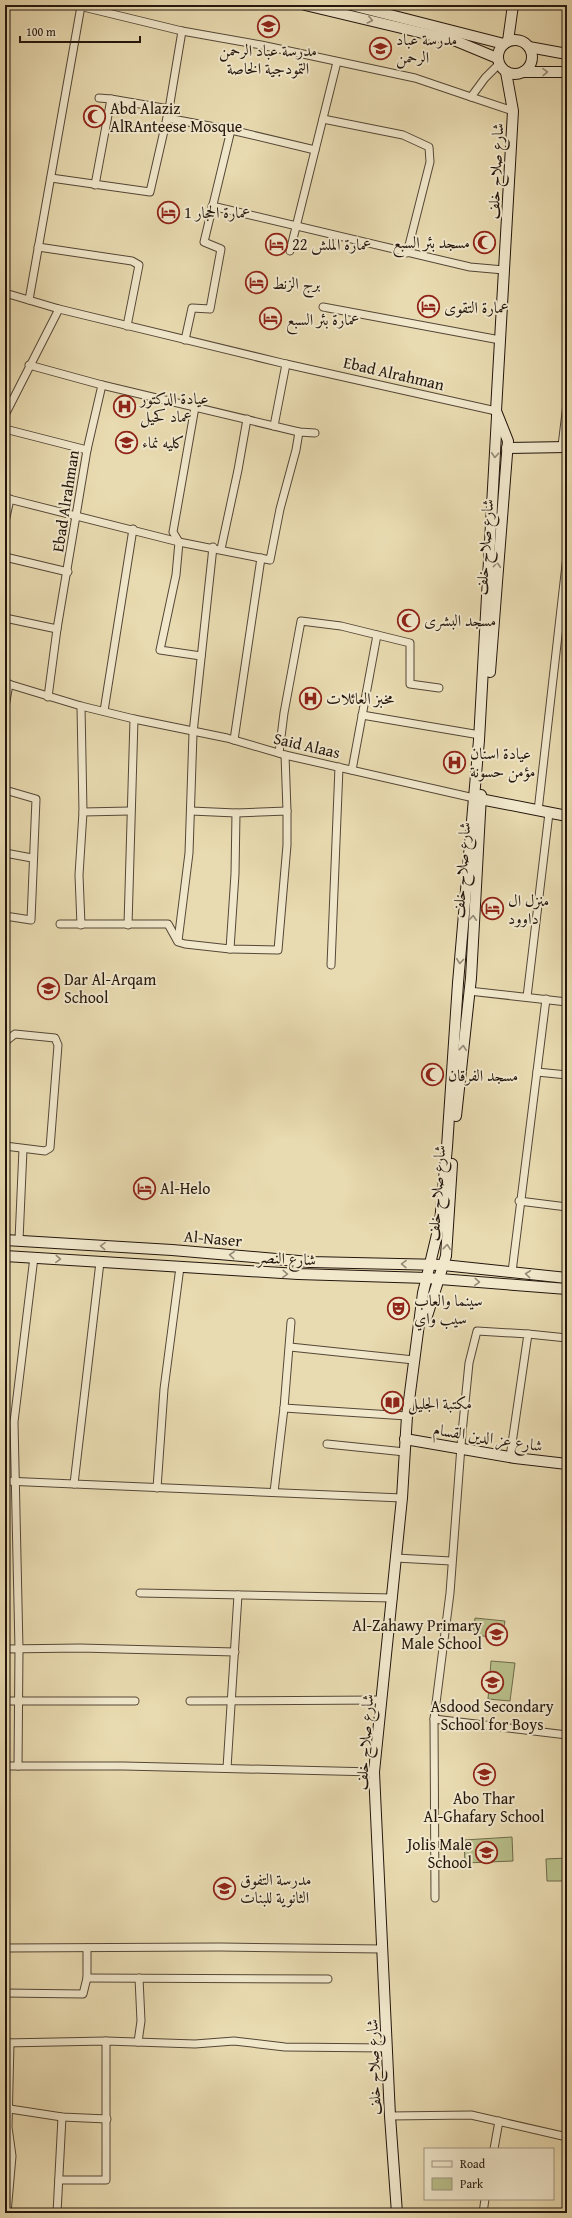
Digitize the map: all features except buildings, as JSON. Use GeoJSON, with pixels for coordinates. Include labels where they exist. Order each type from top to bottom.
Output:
{"type":"FeatureCollection","features":[{"type":"Feature","properties":{"kind":"main road"},"geometry":{"type":"LineString","coordinates":[[305,5],[456,41],[498,61],[506,72],[518,74],[524,72],[567,72]]}},
{"type":"Feature","properties":{"kind":"main road"},"geometry":{"type":"LineString","coordinates":[[351,5],[381,8],[506,42],[519,40],[529,47],[567,54]]}},
{"type":"Feature","properties":{"kind":"main road"},"geometry":{"type":"LineString","coordinates":[[498,61],[500,48],[506,42],[513,5]]}},
{"type":"Feature","properties":{"kind":"main road"},"geometry":{"type":"LineString","coordinates":[[524,72],[531,64],[532,58],[529,47]]}},
{"type":"Feature","properties":{"kind":"main road","name":"شارع صلاح خلف"},"geometry":{"type":"LineString","coordinates":[[421,1322],[427,1316],[446,1256],[459,1078],[469,991],[496,413],[513,111],[506,72]]}},
{"type":"Feature","properties":{"kind":"main road","name":"شارع صلاح خلف"},"geometry":{"type":"LineString","coordinates":[[397,2213],[386,2048],[383,1949],[374,1772],[402,1498],[407,1416],[429,1265],[440,1222],[508,441],[496,413]]}},
{"type":"Feature","properties":{"kind":"main road"},"geometry":{"type":"LineString","coordinates":[[507,448],[564,446]]}},
{"type":"Feature","properties":{"kind":"main road"},"geometry":{"type":"LineString","coordinates":[[477,799],[549,814],[567,816]]}},
{"type":"Feature","properties":{"kind":"main road","name":"Al-Naser"},"geometry":{"type":"LineString","coordinates":[[5,1240],[172,1250],[310,1262],[443,1265]]}},
{"type":"Feature","properties":{"kind":"main road","name":"شارع النصر"},"geometry":{"type":"LineString","coordinates":[[5,1256],[298,1274],[427,1278],[567,1289]]}},
{"type":"Feature","properties":{"kind":"main road"},"geometry":{"type":"LineString","coordinates":[[443,1265],[567,1278]]}},
{"type":"Feature","properties":{"kind":"main road","name":"شارع عز الدين القسام"},"geometry":{"type":"LineString","coordinates":[[405,1439],[462,1450],[567,1464]]}},
{"type":"Feature","properties":{"kind":"street"},"geometry":{"type":"LineString","coordinates":[[5,13],[7,5]]}},
{"type":"Feature","properties":{"kind":"street"},"geometry":{"type":"LineString","coordinates":[[29,300],[51,178],[78,6],[182,31],[415,78],[513,111]]}},
{"type":"Feature","properties":{"kind":"street"},"geometry":{"type":"LineString","coordinates":[[51,178],[150,192],[169,109],[182,31]]}},
{"type":"Feature","properties":{"kind":"street"},"geometry":{"type":"LineString","coordinates":[[471,97],[498,61]]}},
{"type":"Feature","properties":{"kind":"street"},"geometry":{"type":"LineString","coordinates":[[290,251],[337,62]]}},
{"type":"Feature","properties":{"kind":"street"},"geometry":{"type":"LineString","coordinates":[[5,65],[5,91]]}},
{"type":"Feature","properties":{"kind":"street"},"geometry":{"type":"LineString","coordinates":[[99,98],[169,109]]}},
{"type":"Feature","properties":{"kind":"street"},"geometry":{"type":"LineString","coordinates":[[95,185],[111,99]]}},
{"type":"Feature","properties":{"kind":"street"},"geometry":{"type":"LineString","coordinates":[[167,118],[231,130],[315,150]]}},
{"type":"Feature","properties":{"kind":"street"},"geometry":{"type":"LineString","coordinates":[[323,119],[403,135],[429,147],[430,162],[407,253]]}},
{"type":"Feature","properties":{"kind":"street"},"geometry":{"type":"LineString","coordinates":[[185,340],[192,308],[210,309],[221,249],[204,242],[231,130]]}},
{"type":"Feature","properties":{"kind":"street"},"geometry":{"type":"LineString","coordinates":[[212,206],[470,267],[504,270]]}},
{"type":"Feature","properties":{"kind":"street"},"geometry":{"type":"LineString","coordinates":[[38,247],[132,261],[139,265],[127,326]]}},
{"type":"Feature","properties":{"kind":"street","name":"Ebad Alrahman"},"geometry":{"type":"LineString","coordinates":[[5,293],[127,326],[496,413]]}},
{"type":"Feature","properties":{"kind":"street"},"geometry":{"type":"LineString","coordinates":[[323,307],[500,340]]}},
{"type":"Feature","properties":{"kind":"street"},"geometry":{"type":"LineString","coordinates":[[5,415],[29,365],[60,309]]}},
{"type":"Feature","properties":{"kind":"street"},"geometry":{"type":"LineString","coordinates":[[274,426],[286,364]]}},
{"type":"Feature","properties":{"kind":"street"},"geometry":{"type":"LineString","coordinates":[[29,365],[102,385],[299,432],[315,433]]}},
{"type":"Feature","properties":{"kind":"street","name":"Ebad Alrahman"},"geometry":{"type":"LineString","coordinates":[[48,697],[57,629],[68,572],[87,450],[102,385]]}},
{"type":"Feature","properties":{"kind":"street"},"geometry":{"type":"LineString","coordinates":[[564,446],[567,404]]}},
{"type":"Feature","properties":{"kind":"street"},"geometry":{"type":"LineString","coordinates":[[195,407],[173,532],[179,542],[176,575],[160,650],[201,656]]}},
{"type":"Feature","properties":{"kind":"street"},"geometry":{"type":"LineString","coordinates":[[178,942],[189,853],[193,733],[211,580],[217,548],[238,470],[247,419]]}},
{"type":"Feature","properties":{"kind":"street"},"geometry":{"type":"LineString","coordinates":[[5,429],[87,450]]}},
{"type":"Feature","properties":{"kind":"street"},"geometry":{"type":"LineString","coordinates":[[5,522],[7,499],[133,529],[179,542],[217,548],[270,560],[280,509],[296,450],[299,432]]}},
{"type":"Feature","properties":{"kind":"street"},"geometry":{"type":"LineString","coordinates":[[104,711],[133,529]]}},
{"type":"Feature","properties":{"kind":"street"},"geometry":{"type":"LineString","coordinates":[[538,811],[567,556]]}},
{"type":"Feature","properties":{"kind":"street"},"geometry":{"type":"LineString","coordinates":[[5,557],[68,572]]}},
{"type":"Feature","properties":{"kind":"street"},"geometry":{"type":"LineString","coordinates":[[234,740],[261,558]]}},
{"type":"Feature","properties":{"kind":"street"},"geometry":{"type":"LineString","coordinates":[[5,618],[57,629]]}},
{"type":"Feature","properties":{"kind":"street"},"geometry":{"type":"LineString","coordinates":[[178,942],[230,949],[278,950],[287,845],[287,811],[282,754],[284,713],[301,620],[341,626],[410,643],[410,684],[439,688]]}},
{"type":"Feature","properties":{"kind":"street"},"geometry":{"type":"LineString","coordinates":[[352,770],[377,635]]}},
{"type":"Feature","properties":{"kind":"street"},"geometry":{"type":"LineString","coordinates":[[5,707],[7,683]]}},
{"type":"Feature","properties":{"kind":"street","name":"Said Alaas"},"geometry":{"type":"LineString","coordinates":[[7,683],[48,697],[81,706],[193,733],[234,740],[282,754],[477,799]]}},
{"type":"Feature","properties":{"kind":"street"},"geometry":{"type":"LineString","coordinates":[[81,706],[83,812],[79,875],[81,925]]}},
{"type":"Feature","properties":{"kind":"street"},"geometry":{"type":"LineString","coordinates":[[362,715],[480,735]]}},
{"type":"Feature","properties":{"kind":"street"},"geometry":{"type":"LineString","coordinates":[[128,925],[130,811],[134,719]]}},
{"type":"Feature","properties":{"kind":"street"},"geometry":{"type":"LineString","coordinates":[[331,965],[339,767]]}},
{"type":"Feature","properties":{"kind":"street"},"geometry":{"type":"LineString","coordinates":[[5,790],[36,799],[32,858],[31,920],[5,916]]}},
{"type":"Feature","properties":{"kind":"street"},"geometry":{"type":"LineString","coordinates":[[83,812],[130,811]]}},
{"type":"Feature","properties":{"kind":"street"},"geometry":{"type":"LineString","coordinates":[[191,812],[236,813],[287,811]]}},
{"type":"Feature","properties":{"kind":"street"},"geometry":{"type":"LineString","coordinates":[[230,949],[235,874],[236,813]]}},
{"type":"Feature","properties":{"kind":"street"},"geometry":{"type":"LineString","coordinates":[[527,997],[549,814]]}},
{"type":"Feature","properties":{"kind":"street"},"geometry":{"type":"LineString","coordinates":[[5,853],[32,858]]}},
{"type":"Feature","properties":{"kind":"street"},"geometry":{"type":"LineString","coordinates":[[60,924],[168,924],[178,942]]}},
{"type":"Feature","properties":{"kind":"street"},"geometry":{"type":"LineString","coordinates":[[469,991],[567,1002]]}},
{"type":"Feature","properties":{"kind":"street"},"geometry":{"type":"LineString","coordinates":[[512,1272],[519,1201],[546,999]]}},
{"type":"Feature","properties":{"kind":"street"},"geometry":{"type":"LineString","coordinates":[[5,1049],[6,1041],[15,1034],[55,1038],[58,1045],[50,1148],[45,1152],[5,1146]]}},
{"type":"Feature","properties":{"kind":"street"},"geometry":{"type":"LineString","coordinates":[[537,1072],[567,1075]]}},
{"type":"Feature","properties":{"kind":"street"},"geometry":{"type":"LineString","coordinates":[[19,1240],[23,1149]]}},
{"type":"Feature","properties":{"kind":"street"},"geometry":{"type":"LineString","coordinates":[[519,1201],[567,1207]]}},
{"type":"Feature","properties":{"kind":"street"},"geometry":{"type":"LineString","coordinates":[[18,1766],[19,1649],[14,1422],[34,1257]]}},
{"type":"Feature","properties":{"kind":"street"},"geometry":{"type":"LineString","coordinates":[[74,1484],[100,1262]]}},
{"type":"Feature","properties":{"kind":"street"},"geometry":{"type":"LineString","coordinates":[[157,1488],[164,1389],[180,1267]]}},
{"type":"Feature","properties":{"kind":"street"},"geometry":{"type":"LineString","coordinates":[[274,1492],[284,1408],[291,1322]]}},
{"type":"Feature","properties":{"kind":"street"},"geometry":{"type":"LineString","coordinates":[[435,1898],[434,1719],[450,1593],[451,1561],[469,1362],[477,1331],[567,1338]]}},
{"type":"Feature","properties":{"kind":"street"},"geometry":{"type":"LineString","coordinates":[[510,1457],[528,1334]]}},
{"type":"Feature","properties":{"kind":"street"},"geometry":{"type":"LineString","coordinates":[[290,1347],[414,1360]]}},
{"type":"Feature","properties":{"kind":"street"},"geometry":{"type":"LineString","coordinates":[[284,1408],[407,1416]]}},
{"type":"Feature","properties":{"kind":"street"},"geometry":{"type":"LineString","coordinates":[[327,1444],[405,1452]]}},
{"type":"Feature","properties":{"kind":"street"},"geometry":{"type":"LineString","coordinates":[[5,1481],[402,1498]]}},
{"type":"Feature","properties":{"kind":"street"},"geometry":{"type":"LineString","coordinates":[[396,1558],[451,1561]]}},
{"type":"Feature","properties":{"kind":"street"},"geometry":{"type":"LineString","coordinates":[[140,1593],[392,1598]]}},
{"type":"Feature","properties":{"kind":"street"},"geometry":{"type":"LineString","coordinates":[[227,1768],[238,1595]]}},
{"type":"Feature","properties":{"kind":"street"},"geometry":{"type":"LineString","coordinates":[[5,1649],[80,1648],[235,1652]]}},
{"type":"Feature","properties":{"kind":"street"},"geometry":{"type":"LineString","coordinates":[[190,1701],[381,1700]]}},
{"type":"Feature","properties":{"kind":"street"},"geometry":{"type":"LineString","coordinates":[[5,1701],[135,1701]]}},
{"type":"Feature","properties":{"kind":"street"},"geometry":{"type":"LineString","coordinates":[[434,1719],[567,1735]]}},
{"type":"Feature","properties":{"kind":"street"},"geometry":{"type":"LineString","coordinates":[[5,1766],[227,1768],[374,1772]]}},
{"type":"Feature","properties":{"kind":"street"},"geometry":{"type":"LineString","coordinates":[[5,1948],[220,1947],[383,1949]]}},
{"type":"Feature","properties":{"kind":"street"},"geometry":{"type":"LineString","coordinates":[[5,1993],[83,1994],[86,1978],[87,1948]]}},
{"type":"Feature","properties":{"kind":"street"},"geometry":{"type":"LineString","coordinates":[[86,1978],[230,1980],[328,1979]]}},
{"type":"Feature","properties":{"kind":"street"},"geometry":{"type":"LineString","coordinates":[[138,2042],[141,2021],[139,1978]]}},
{"type":"Feature","properties":{"kind":"street"},"geometry":{"type":"LineString","coordinates":[[7,2213],[12,2156],[8,2127],[10,2109],[8,2043],[138,2042],[195,2044],[234,2041],[285,2047],[386,2048]]}},
{"type":"Feature","properties":{"kind":"street"},"geometry":{"type":"LineString","coordinates":[[59,2180],[106,2180],[106,2042]]}},
{"type":"Feature","properties":{"kind":"street"},"geometry":{"type":"LineString","coordinates":[[10,2109],[62,2117],[107,2118]]}},
{"type":"Feature","properties":{"kind":"street"},"geometry":{"type":"LineString","coordinates":[[390,2116],[471,2115],[567,2137]]}},
{"type":"Feature","properties":{"kind":"street"},"geometry":{"type":"LineString","coordinates":[[57,2213],[62,2117]]}},
{"type":"Feature","properties":{"kind":"street"},"geometry":{"type":"LineString","coordinates":[[494,2148],[499,2122]]}},
{"type":"Feature","properties":{"kind":"street"},"geometry":{"type":"LineString","coordinates":[[483,2213],[485,2200]]}},
{"type":"Feature","properties":{"kind":"green space"},"geometry":{"type":"Polygon","coordinates":[[[475,1618],[505,1621],[502,1638],[473,1635],[475,1618]]]}},
{"type":"Feature","properties":{"kind":"green space"},"geometry":{"type":"Polygon","coordinates":[[[491,1661],[515,1663],[510,1701],[488,1699],[491,1661]]]}},
{"type":"Feature","properties":{"kind":"green space"},"geometry":{"type":"Polygon","coordinates":[[[512,1837],[513,1861],[465,1863],[464,1840],[512,1837]]]}},
{"type":"Feature","properties":{"kind":"green space"},"geometry":{"type":"Polygon","coordinates":[[[567,1858],[567,1881],[547,1881],[546,1859],[567,1858]]]}},
{"type":"Feature","properties":{"kind":"place","name":"مدرسة عباد الرحمن التمودجية الخاصة"},"geometry":{"type":"Point","coordinates":[268,26]}},
{"type":"Feature","properties":{"kind":"place","name":"مدرسة عباد الرحمن"},"geometry":{"type":"Point","coordinates":[381,48]}},
{"type":"Feature","properties":{"kind":"place","name":"Abd Alaziz AlRAnteese Mosque"},"geometry":{"type":"Point","coordinates":[95,117]}},
{"type":"Feature","properties":{"kind":"place","name":"عمارة الحجار 1"},"geometry":{"type":"Point","coordinates":[168,212]}},
{"type":"Feature","properties":{"kind":"place","name":"مسجد بئر السبع"},"geometry":{"type":"Point","coordinates":[485,242]}},
{"type":"Feature","properties":{"kind":"place","name":"عمارة الملش 22"},"geometry":{"type":"Point","coordinates":[276,244]}},
{"type":"Feature","properties":{"kind":"place","name":"برج الزنط"},"geometry":{"type":"Point","coordinates":[257,283]}},
{"type":"Feature","properties":{"kind":"place","name":"عمارة التقوى"},"geometry":{"type":"Point","coordinates":[428,307]}},
{"type":"Feature","properties":{"kind":"place","name":"عمارة بئر السبع"},"geometry":{"type":"Point","coordinates":[270,319]}},
{"type":"Feature","properties":{"kind":"place","name":"عيادة الدكتور عماد كحيل"},"geometry":{"type":"Point","coordinates":[125,407]}},
{"type":"Feature","properties":{"kind":"place","name":"كليه نماء"},"geometry":{"type":"Point","coordinates":[126,442]}},
{"type":"Feature","properties":{"kind":"place","name":"مسجد البشرى"},"geometry":{"type":"Point","coordinates":[408,620]}},
{"type":"Feature","properties":{"kind":"place","name":"مخبز العائلات"},"geometry":{"type":"Point","coordinates":[311,698]}},
{"type":"Feature","properties":{"kind":"place","name":"عيادة اسنان مؤمن حسونة"},"geometry":{"type":"Point","coordinates":[455,762]}},
{"type":"Feature","properties":{"kind":"place","name":"منزل ال داوود"},"geometry":{"type":"Point","coordinates":[492,909]}},
{"type":"Feature","properties":{"kind":"place","name":"Dar Al-Arqam School"},"geometry":{"type":"Point","coordinates":[48,988]}},
{"type":"Feature","properties":{"kind":"place","name":"مسجد الفرقان"},"geometry":{"type":"Point","coordinates":[433,1075]}},
{"type":"Feature","properties":{"kind":"place","name":"Al-Helo"},"geometry":{"type":"Point","coordinates":[145,1188]}},
{"type":"Feature","properties":{"kind":"place","name":"سينما والعاب سيب واي"},"geometry":{"type":"Point","coordinates":[399,1309]}},
{"type":"Feature","properties":{"kind":"place","name":"مكتبة الجليل"},"geometry":{"type":"Point","coordinates":[392,1403]}},
{"type":"Feature","properties":{"kind":"place","name":"Al-Zahawy Primary Male School"},"geometry":{"type":"Point","coordinates":[497,1634]}},
{"type":"Feature","properties":{"kind":"place","name":"Asdood Secondary School for Boys"},"geometry":{"type":"Point","coordinates":[492,1683]}},
{"type":"Feature","properties":{"kind":"place","name":"Abo Thar Al-Ghafary School"},"geometry":{"type":"Point","coordinates":[484,1775]}},
{"type":"Feature","properties":{"kind":"place","name":"Jolis Male School"},"geometry":{"type":"Point","coordinates":[487,1853]}},
{"type":"Feature","properties":{"kind":"place","name":"مدرسة التفوق الثانوية للبنات"},"geometry":{"type":"Point","coordinates":[224,1888]}}]}
